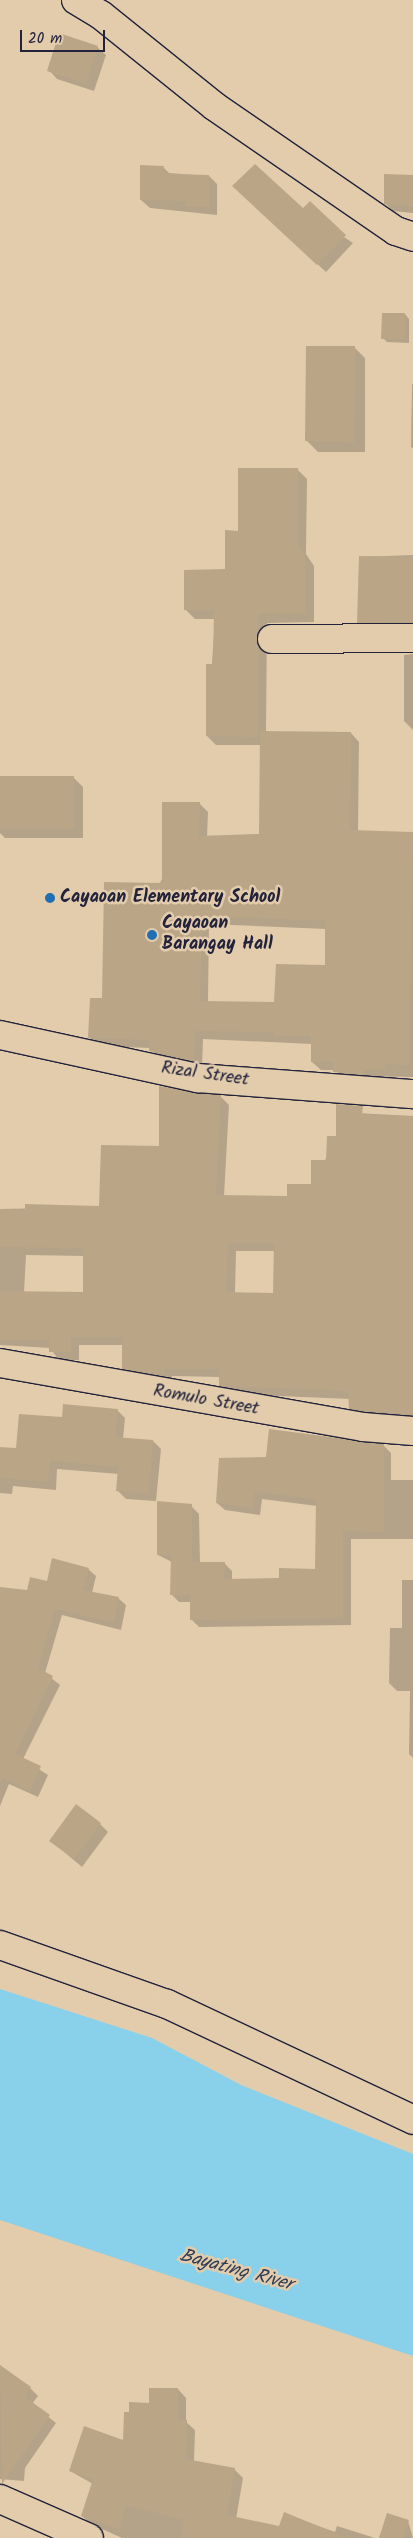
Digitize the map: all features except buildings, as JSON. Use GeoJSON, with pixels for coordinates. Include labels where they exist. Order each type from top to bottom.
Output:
{"type":"FeatureCollection","features":[{"type":"Feature","properties":{"kind":"street"},"geometry":{"type":"LineString","coordinates":[[76,0],[101,15],[214,106],[396,231],[413,237]]}},
{"type":"Feature","properties":{"kind":"street"},"geometry":{"type":"LineString","coordinates":[[272,639],[413,638]]}},
{"type":"Feature","properties":{"kind":"street","name":"Rizal Street"},"geometry":{"type":"LineString","coordinates":[[0,1035],[198,1078],[413,1094]]}},
{"type":"Feature","properties":{"kind":"street","name":"Romulo Street"},"geometry":{"type":"LineString","coordinates":[[0,1363],[354,1426],[413,1430]]}},
{"type":"Feature","properties":{"kind":"street"},"geometry":{"type":"LineString","coordinates":[[0,1945],[167,2004],[413,2120]]}},
{"type":"Feature","properties":{"kind":"street"},"geometry":{"type":"LineString","coordinates":[[0,2499],[89,2538]]}},
{"type":"Feature","properties":{"kind":"water","name":"Bayating River"},"geometry":{"type":"Polygon","coordinates":[[[0,1989],[152,2038],[241,2085],[413,2154],[413,2356],[0,2220],[0,1989]]]}},
{"type":"Feature","properties":{"kind":"place","name":"Cayaoan Elementary School"},"geometry":{"type":"Point","coordinates":[50,898]}},
{"type":"Feature","properties":{"kind":"place","name":"Cayaoan Barangay Hall"},"geometry":{"type":"Point","coordinates":[152,935]}}]}
